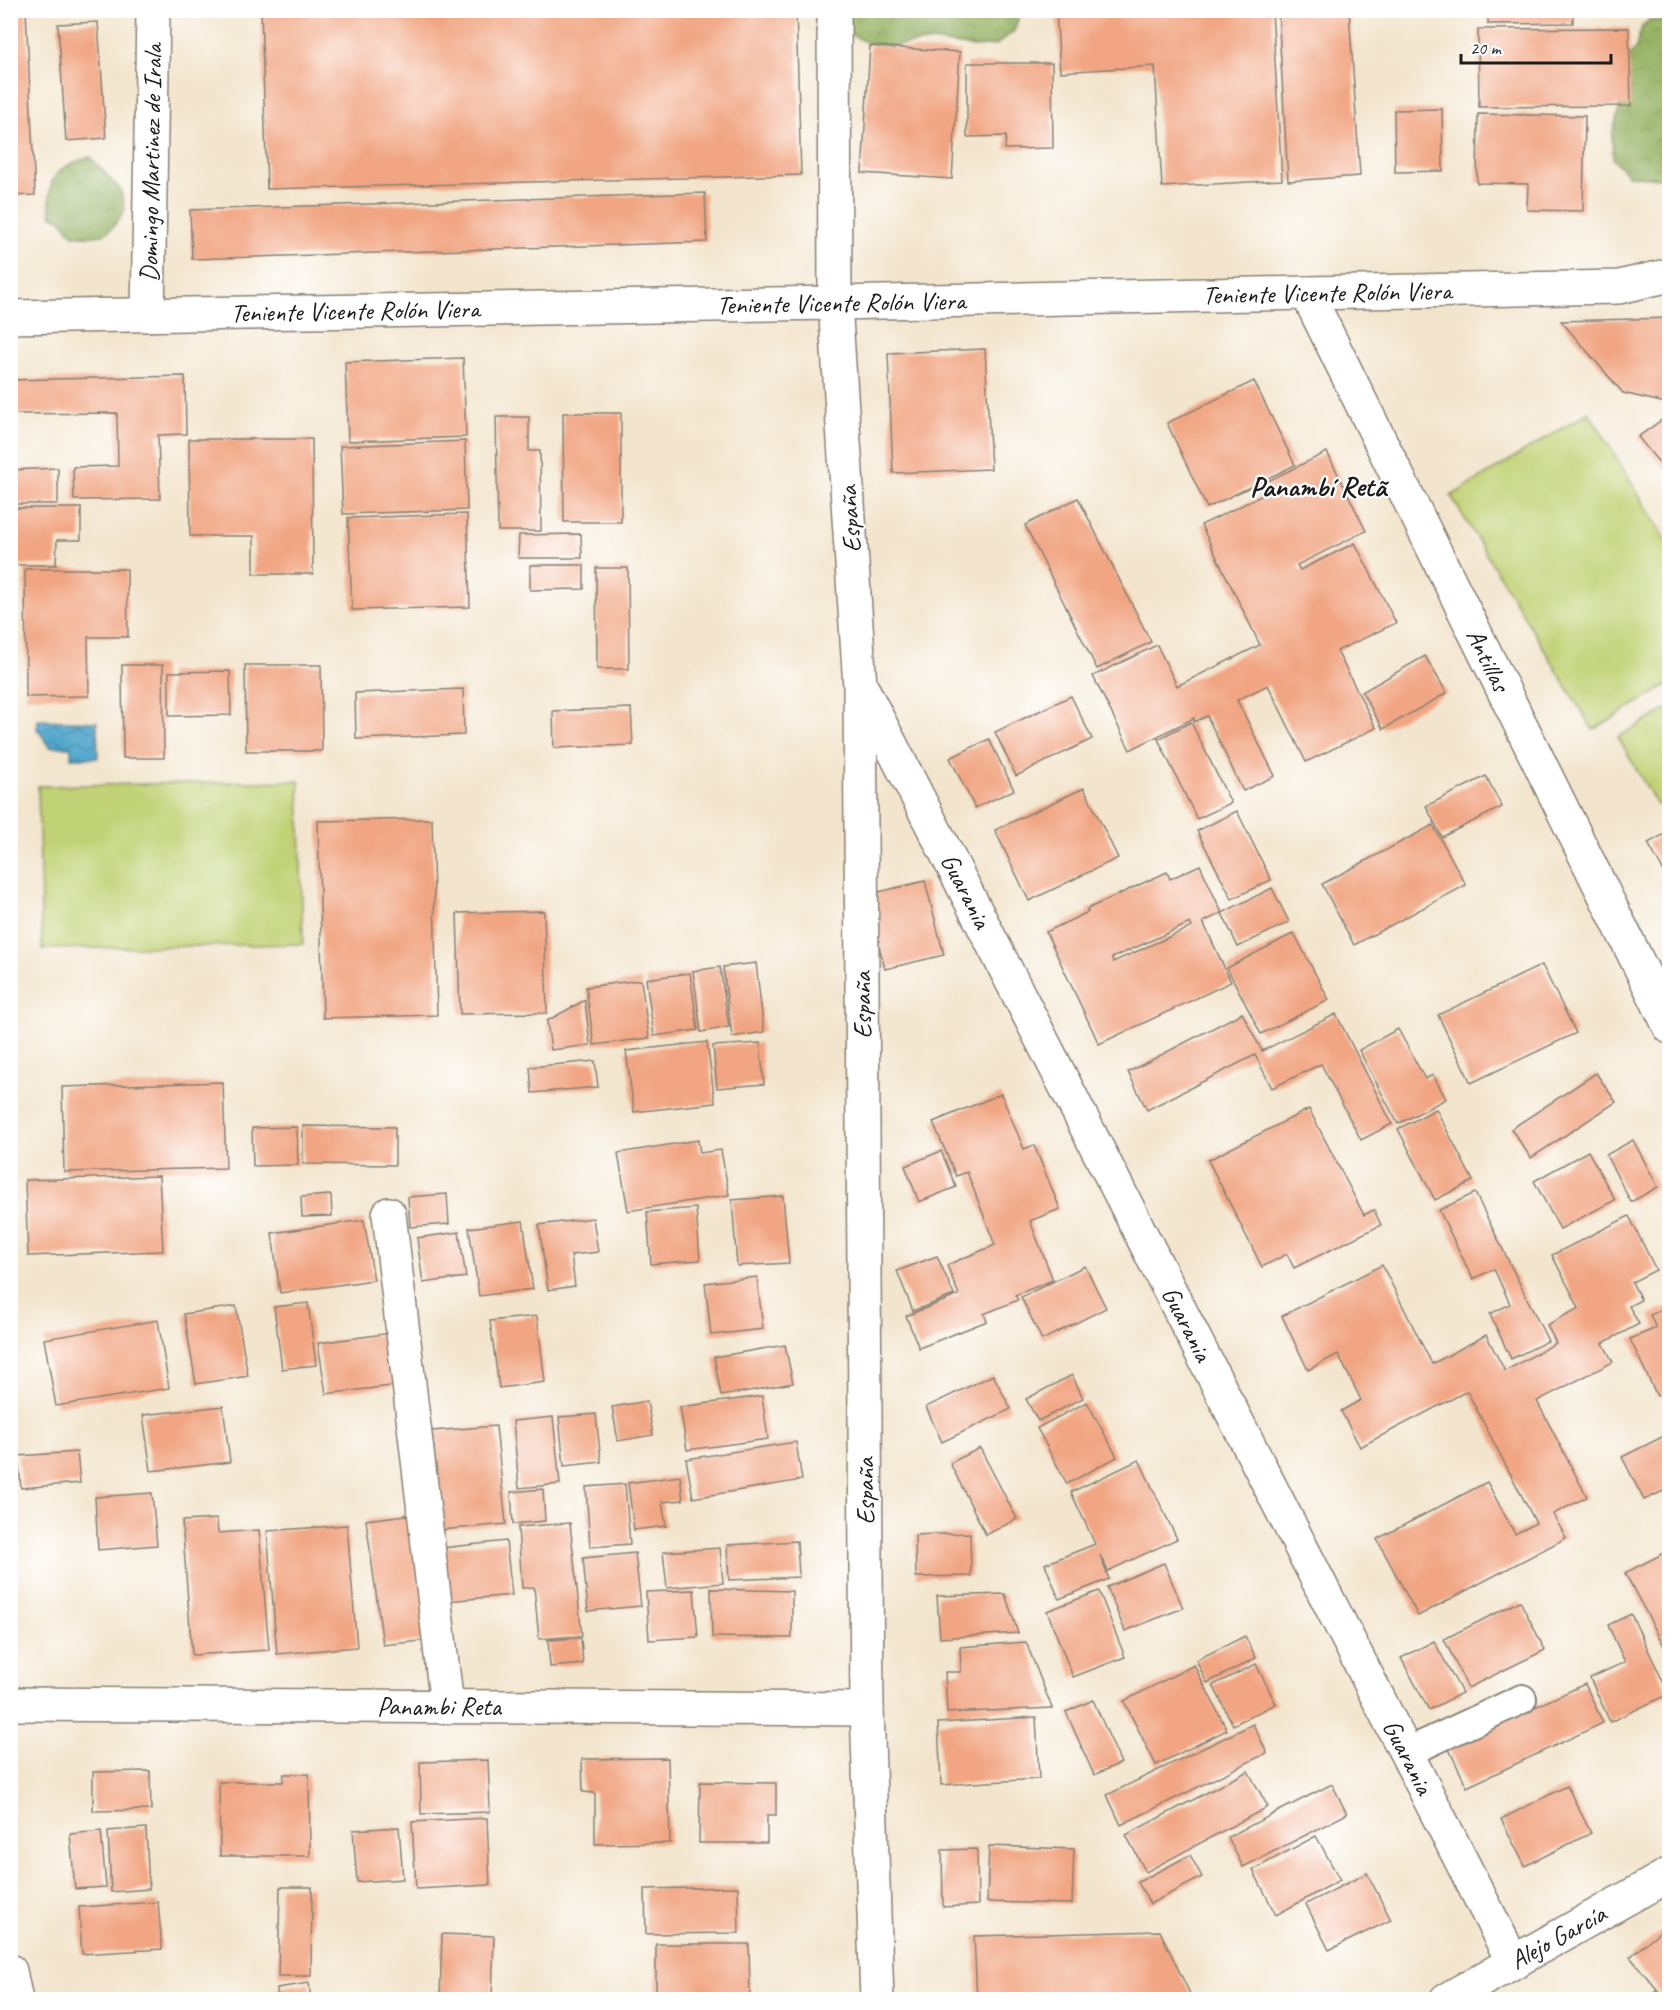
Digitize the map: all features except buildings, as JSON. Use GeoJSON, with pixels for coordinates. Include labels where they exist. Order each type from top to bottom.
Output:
{"type":"FeatureCollection","features":[{"type":"Feature","properties":{"kind":"street","name":"Domingo Martinez de Irala"},"geometry":{"type":"LineString","coordinates":[[148,315],[153,10]]}},
{"type":"Feature","properties":{"kind":"street","name":"España"},"geometry":{"type":"LineString","coordinates":[[834,10],[836,303],[860,686],[867,1709],[877,2000]]}},
{"type":"Feature","properties":{"kind":"street","name":"Teniente Vicente Rolón Viera"},"geometry":{"type":"LineString","coordinates":[[10,316],[836,303],[1619,287],[1670,274]]}},
{"type":"Feature","properties":{"kind":"street","name":"Antillas"},"geometry":{"type":"LineString","coordinates":[[1307,293],[1670,1027]]}},
{"type":"Feature","properties":{"kind":"street","name":"Guarania"},"geometry":{"type":"LineString","coordinates":[[860,686],[1513,1962]]}},
{"type":"Feature","properties":{"kind":"street"},"geometry":{"type":"LineString","coordinates":[[389,1214],[447,1706]]}},
{"type":"Feature","properties":{"kind":"street","name":"Panambi Reta"},"geometry":{"type":"LineString","coordinates":[[10,1704],[867,1709]]}},
{"type":"Feature","properties":{"kind":"street","name":"Alejo García"},"geometry":{"type":"LineString","coordinates":[[1446,2000],[1670,1874]]}},
{"type":"Feature","properties":{"kind":"street"},"geometry":{"type":"LineString","coordinates":[[10,1971],[16,2000]]}},
{"type":"Feature","properties":{"kind":"lane"},"geometry":{"type":"LineString","coordinates":[[1406,1753],[1522,1698]]}},
{"type":"Feature","properties":{"kind":"green space"},"geometry":{"type":"Polygon","coordinates":[[[956,10],[959,14],[969,11],[1021,11],[1014,31],[996,45],[975,47],[933,41],[891,46],[868,43],[849,34],[826,11],[956,10]]]}},
{"type":"Feature","properties":{"kind":"green space"},"geometry":{"type":"Polygon","coordinates":[[[1649,20],[1660,21],[1669,28],[1669,179],[1628,175],[1613,159],[1612,135],[1620,106],[1624,64],[1636,47],[1642,27],[1649,20]]]}},
{"type":"Feature","properties":{"kind":"green space"},"geometry":{"type":"Polygon","coordinates":[[[90,157],[120,189],[125,209],[115,225],[105,234],[99,236],[73,235],[61,220],[51,215],[50,191],[55,176],[61,170],[90,157]]]}},
{"type":"Feature","properties":{"kind":"green space"},"geometry":{"type":"Polygon","coordinates":[[[1589,412],[1669,545],[1669,684],[1593,730],[1451,496],[1589,412]]]}},
{"type":"Feature","properties":{"kind":"green space"},"geometry":{"type":"Polygon","coordinates":[[[1669,708],[1669,799],[1657,805],[1618,737],[1669,708]]]}},
{"type":"Feature","properties":{"kind":"green space"},"geometry":{"type":"Polygon","coordinates":[[[299,781],[303,944],[42,949],[38,786],[299,781]]]}},
{"type":"Feature","properties":{"kind":"water"},"geometry":{"type":"Polygon","coordinates":[[[38,720],[97,722],[98,758],[71,758],[71,747],[50,747],[37,729],[38,720]]]}},
{"type":"Feature","properties":{"kind":"district","name":"Panambí Retã"},"geometry":{"type":"Point","coordinates":[1318,486]}}]}
